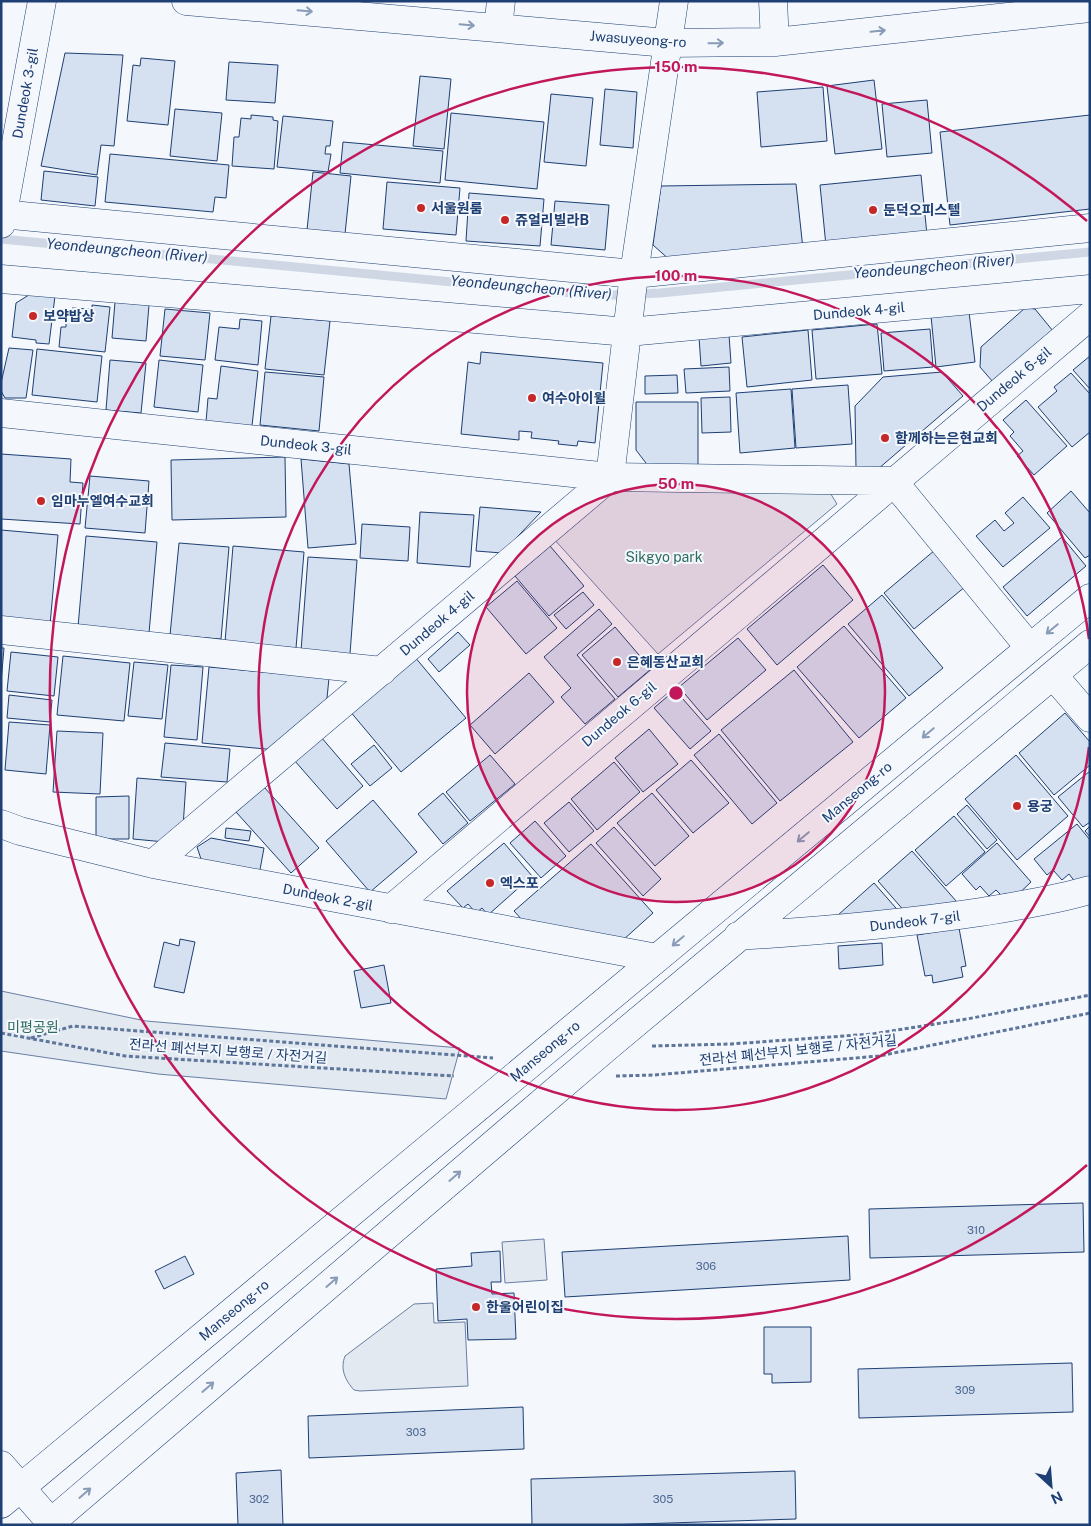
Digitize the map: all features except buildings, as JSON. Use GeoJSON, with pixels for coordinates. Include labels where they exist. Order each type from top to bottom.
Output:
{"type":"FeatureCollection","features":[{"type":"Feature","properties":{"kind":"street","name":"Dundeok 3-gil"},"geometry":{"type":"LineString","coordinates":[[2,217],[42,1]]}},
{"type":"Feature","properties":{"kind":"street","name":"Jwasuyeong-ro"},"geometry":{"type":"LineString","coordinates":[[186,1],[500,14],[667,43],[776,42],[1090,8]]}},
{"type":"Feature","properties":{"kind":"street"},"geometry":{"type":"LineString","coordinates":[[674,1],[634,274],[610,477],[893,481],[1030,648]]}},
{"type":"Feature","properties":{"kind":"street"},"geometry":{"type":"LineString","coordinates":[[773,1],[776,42]]}},
{"type":"Feature","properties":{"kind":"street"},"geometry":{"type":"LineString","coordinates":[[2,217],[634,274],[1090,228]]}},
{"type":"Feature","properties":{"kind":"street","name":"Dundeok 4-gil"},"geometry":{"type":"LineString","coordinates":[[1,279],[628,332],[1090,289]]}},
{"type":"Feature","properties":{"kind":"street","name":"Dundeok 6-gil"},"geometry":{"type":"LineString","coordinates":[[391,909],[893,481],[1090,316]]}},
{"type":"Feature","properties":{"kind":"street","name":"Dundeok 3-gil"},"geometry":{"type":"LineString","coordinates":[[1,413],[610,477]]}},
{"type":"Feature","properties":{"kind":"street","name":"Dundeok 4-gil"},"geometry":{"type":"LineString","coordinates":[[153,864],[610,477]]}},
{"type":"Feature","properties":{"kind":"street","name":"Manseong-ro"},"geometry":{"type":"LineString","coordinates":[[11,1496],[1090,598]]}},
{"type":"Feature","properties":{"kind":"street"},"geometry":{"type":"LineString","coordinates":[[1,630],[382,671]]}},
{"type":"Feature","properties":{"kind":"street"},"geometry":{"type":"LineString","coordinates":[[1,1465],[11,1496],[50,1524],[606,1047],[1090,644]]}},
{"type":"Feature","properties":{"kind":"street"},"geometry":{"type":"LineString","coordinates":[[1053,675],[1090,718]]}},
{"type":"Feature","properties":{"kind":"street","name":"Dundeok 2-gil"},"geometry":{"type":"LineString","coordinates":[[1,824],[20,831],[153,864],[657,958]]}},
{"type":"Feature","properties":{"kind":"street","name":"Dundeok 7-gil"},"geometry":{"type":"LineString","coordinates":[[738,936],[832,931],[927,920],[1007,908],[1090,890]]}},
{"type":"Feature","properties":{"kind":"path"},"geometry":{"type":"LineString","coordinates":[[606,1047],[731,1044],[872,1034],[967,1019],[1090,995]]}},
{"type":"Feature","properties":{"kind":"path","name":"전라선 폐선부지 보행로 / 자전거길"},"geometry":{"type":"LineString","coordinates":[[614,1076],[654,1075],[879,1056],[1090,1013]]}},
{"type":"Feature","properties":{"kind":"path"},"geometry":{"type":"LineString","coordinates":[[32,1038],[73,1026],[533,1061]]}},
{"type":"Feature","properties":{"kind":"path","name":"전라선 폐선부지 보행로 / 자전거길"},"geometry":{"type":"LineString","coordinates":[[1,1033],[125,1056],[454,1076]]}},
{"type":"Feature","properties":{"kind":"green space","name":"Sikgyo park"},"geometry":{"type":"Polygon","coordinates":[[[612,487],[829,491],[837,504],[658,654],[553,538],[612,487]]]}},
{"type":"Feature","properties":{"kind":"green space","name":"미평공원"},"geometry":{"type":"Polygon","coordinates":[[[1,991],[146,1021],[460,1048],[446,1099],[158,1074],[1,1051],[1,991]]]}},
{"type":"Feature","properties":{"kind":"green space"},"geometry":{"type":"Polygon","coordinates":[[[544,1239],[547,1280],[505,1283],[502,1242],[544,1239]]]}},
{"type":"Feature","properties":{"kind":"green space"},"geometry":{"type":"Polygon","coordinates":[[[433,1303],[434,1323],[465,1322],[468,1386],[354,1390],[344,1374],[345,1356],[414,1304],[433,1303]]]}},
{"type":"Feature","properties":{"kind":"waterway","name":"Yeondeungcheon (River)"},"geometry":{"type":"LineString","coordinates":[[1,239],[558,292],[612,295],[660,293],[1090,252]]}},
{"type":"Feature","properties":{"kind":"place","name":"서울원룸"},"geometry":{"type":"Point","coordinates":[421,208]}},
{"type":"Feature","properties":{"kind":"place","name":"둔덕오피스텔"},"geometry":{"type":"Point","coordinates":[873,210]}},
{"type":"Feature","properties":{"kind":"place","name":"쥬얼리빌라B"},"geometry":{"type":"Point","coordinates":[505,220]}},
{"type":"Feature","properties":{"kind":"place","name":"보약밥상"},"geometry":{"type":"Point","coordinates":[33,316]}},
{"type":"Feature","properties":{"kind":"place","name":"여수아이윌"},"geometry":{"type":"Point","coordinates":[532,398]}},
{"type":"Feature","properties":{"kind":"place","name":"함께하는은현교회"},"geometry":{"type":"Point","coordinates":[885,438]}},
{"type":"Feature","properties":{"kind":"place","name":"임마누엘여수교회"},"geometry":{"type":"Point","coordinates":[41,501]}},
{"type":"Feature","properties":{"kind":"place","name":"은혜동산교회"},"geometry":{"type":"Point","coordinates":[617,662]}},
{"type":"Feature","properties":{"kind":"place","name":"용궁"},"geometry":{"type":"Point","coordinates":[1017,806]}},
{"type":"Feature","properties":{"kind":"place","name":"엑스포"},"geometry":{"type":"Point","coordinates":[490,883]}},
{"type":"Feature","properties":{"kind":"place","name":"한울어린이집"},"geometry":{"type":"Point","coordinates":[476,1307]}}]}
